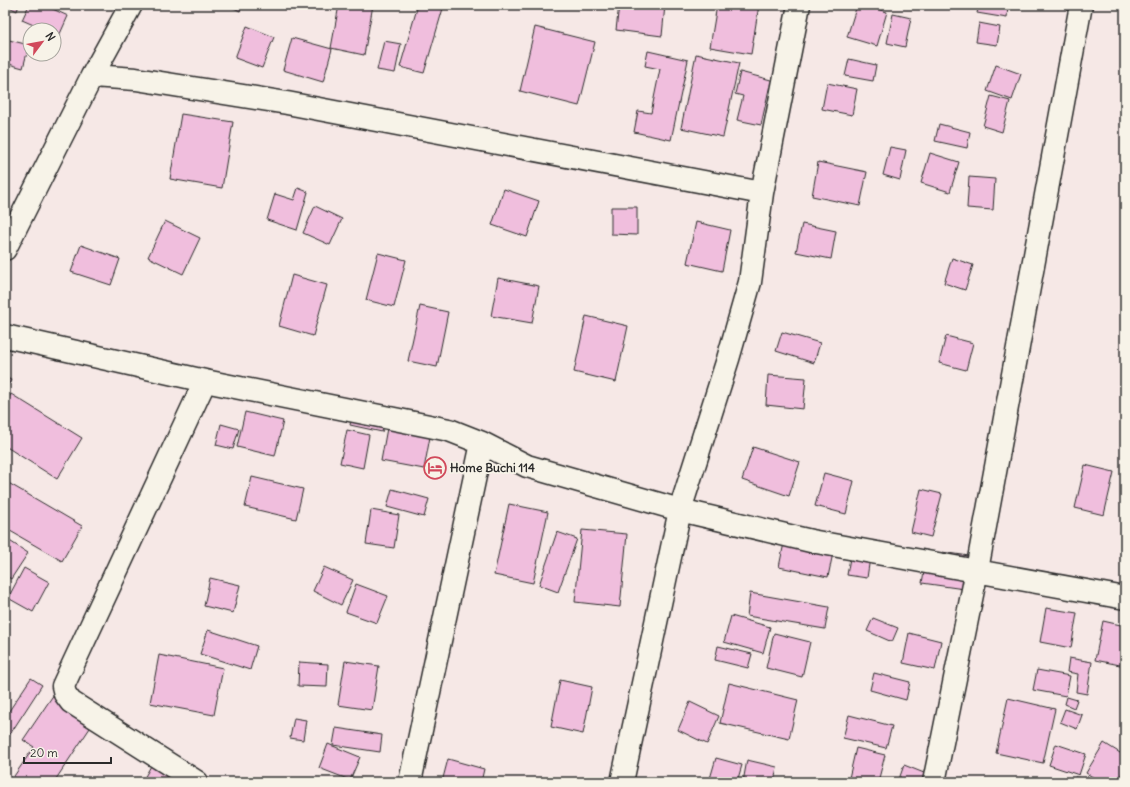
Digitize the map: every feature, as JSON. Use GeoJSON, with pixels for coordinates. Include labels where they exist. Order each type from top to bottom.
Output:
{"type":"FeatureCollection","features":[{"type":"Feature","properties":{"kind":"street"},"geometry":{"type":"LineString","coordinates":[[5,249],[92,76],[131,5]]}},
{"type":"Feature","properties":{"kind":"street"},"geometry":{"type":"LineString","coordinates":[[622,782],[680,510],[728,359],[750,282],[762,193],[799,5]]}},
{"type":"Feature","properties":{"kind":"street"},"geometry":{"type":"LineString","coordinates":[[934,782],[977,570],[1081,5]]}},
{"type":"Feature","properties":{"kind":"street"},"geometry":{"type":"LineString","coordinates":[[92,76],[136,79],[287,103],[762,193]]}},
{"type":"Feature","properties":{"kind":"street"},"geometry":{"type":"LineString","coordinates":[[5,336],[205,381],[449,430],[482,443],[527,466],[680,510],[811,541],[1125,598]]}},
{"type":"Feature","properties":{"kind":"street"},"geometry":{"type":"LineString","coordinates":[[197,782],[71,702],[65,694],[63,686],[205,381]]}},
{"type":"Feature","properties":{"kind":"street"},"geometry":{"type":"LineString","coordinates":[[410,782],[482,443]]}},
{"type":"Feature","properties":{"kind":"building"},"geometry":{"type":"Polygon","coordinates":[[[5,5],[19,5],[17,11],[5,5]]]}},
{"type":"Feature","properties":{"kind":"building"},"geometry":{"type":"Polygon","coordinates":[[[29,5],[44,5],[68,16],[62,29],[62,22],[27,22],[22,20],[29,5]]]}},
{"type":"Feature","properties":{"kind":"building"},"geometry":{"type":"Polygon","coordinates":[[[55,5],[67,5],[64,10],[55,5]]]}},
{"type":"Feature","properties":{"kind":"building"},"geometry":{"type":"Polygon","coordinates":[[[228,5],[242,5],[240,11],[228,5]]]}},
{"type":"Feature","properties":{"kind":"building"},"geometry":{"type":"Polygon","coordinates":[[[339,5],[373,5],[364,55],[331,48],[339,5]]]}},
{"type":"Feature","properties":{"kind":"building"},"geometry":{"type":"Polygon","coordinates":[[[418,5],[444,5],[424,73],[400,67],[418,5]]]}},
{"type":"Feature","properties":{"kind":"building"},"geometry":{"type":"Polygon","coordinates":[[[619,5],[665,5],[662,36],[616,30],[619,5]]]}},
{"type":"Feature","properties":{"kind":"building"},"geometry":{"type":"Polygon","coordinates":[[[717,5],[759,5],[751,54],[710,47],[717,5]]]}},
{"type":"Feature","properties":{"kind":"building"},"geometry":{"type":"Polygon","coordinates":[[[857,5],[864,5],[887,12],[877,46],[847,37],[857,5]]]}},
{"type":"Feature","properties":{"kind":"building"},"geometry":{"type":"Polygon","coordinates":[[[979,5],[1008,5],[1007,18],[977,13],[979,5]]]}},
{"type":"Feature","properties":{"kind":"building"},"geometry":{"type":"Polygon","coordinates":[[[893,14],[911,18],[905,47],[887,43],[893,14]]]}},
{"type":"Feature","properties":{"kind":"building"},"geometry":{"type":"Polygon","coordinates":[[[979,23],[1000,27],[997,45],[976,42],[979,23]]]}},
{"type":"Feature","properties":{"kind":"building"},"geometry":{"type":"Polygon","coordinates":[[[247,26],[274,37],[262,68],[235,58],[247,26]]]}},
{"type":"Feature","properties":{"kind":"building"},"geometry":{"type":"Polygon","coordinates":[[[535,27],[595,42],[579,106],[520,91],[535,27]]]}},
{"type":"Feature","properties":{"kind":"building"},"geometry":{"type":"Polygon","coordinates":[[[292,38],[332,49],[323,82],[283,70],[292,38]]]}},
{"type":"Feature","properties":{"kind":"building"},"geometry":{"type":"Polygon","coordinates":[[[5,39],[22,43],[22,62],[25,62],[23,68],[5,63],[5,39]]]}},
{"type":"Feature","properties":{"kind":"building"},"geometry":{"type":"Polygon","coordinates":[[[384,41],[401,44],[395,73],[377,70],[384,41]]]}},
{"type":"Feature","properties":{"kind":"building"},"geometry":{"type":"Polygon","coordinates":[[[648,51],[688,60],[671,140],[634,132],[638,111],[651,113],[660,69],[645,66],[648,51]]]}},
{"type":"Feature","properties":{"kind":"building"},"geometry":{"type":"Polygon","coordinates":[[[696,54],[739,63],[723,137],[681,128],[696,54]]]}},
{"type":"Feature","properties":{"kind":"building"},"geometry":{"type":"Polygon","coordinates":[[[849,59],[876,65],[873,81],[845,76],[849,59]]]}},
{"type":"Feature","properties":{"kind":"building"},"geometry":{"type":"Polygon","coordinates":[[[996,65],[1021,74],[1012,100],[987,91],[996,65]]]}},
{"type":"Feature","properties":{"kind":"building"},"geometry":{"type":"Polygon","coordinates":[[[5,71],[10,72],[6,87],[5,87],[5,71]]]}},
{"type":"Feature","properties":{"kind":"building"},"geometry":{"type":"Polygon","coordinates":[[[740,72],[771,80],[761,125],[737,120],[743,96],[735,94],[740,72]]]}},
{"type":"Feature","properties":{"kind":"building"},"geometry":{"type":"Polygon","coordinates":[[[827,83],[857,89],[852,115],[822,109],[827,83]]]}},
{"type":"Feature","properties":{"kind":"building"},"geometry":{"type":"Polygon","coordinates":[[[991,96],[1010,101],[1002,132],[983,126],[991,96]]]}},
{"type":"Feature","properties":{"kind":"building"},"geometry":{"type":"Polygon","coordinates":[[[181,114],[233,122],[222,188],[170,179],[181,114]]]}},
{"type":"Feature","properties":{"kind":"building"},"geometry":{"type":"Polygon","coordinates":[[[939,124],[970,132],[967,148],[935,141],[939,124]]]}},
{"type":"Feature","properties":{"kind":"building"},"geometry":{"type":"Polygon","coordinates":[[[890,147],[906,150],[900,180],[883,175],[890,147]]]}},
{"type":"Feature","properties":{"kind":"building"},"geometry":{"type":"Polygon","coordinates":[[[930,153],[959,162],[950,192],[921,183],[930,153]]]}},
{"type":"Feature","properties":{"kind":"building"},"geometry":{"type":"Polygon","coordinates":[[[818,162],[867,172],[860,206],[812,196],[818,162]]]}},
{"type":"Feature","properties":{"kind":"building"},"geometry":{"type":"Polygon","coordinates":[[[969,177],[995,179],[993,210],[967,208],[969,177]]]}},
{"type":"Feature","properties":{"kind":"building"},"geometry":{"type":"Polygon","coordinates":[[[298,188],[308,192],[297,230],[267,220],[275,194],[294,200],[298,188]]]}},
{"type":"Feature","properties":{"kind":"building"},"geometry":{"type":"Polygon","coordinates":[[[504,189],[539,201],[527,237],[492,225],[504,189]]]}},
{"type":"Feature","properties":{"kind":"building"},"geometry":{"type":"Polygon","coordinates":[[[315,206],[342,219],[330,245],[303,233],[315,206]]]}},
{"type":"Feature","properties":{"kind":"building"},"geometry":{"type":"Polygon","coordinates":[[[611,207],[637,207],[637,235],[611,234],[611,207]]]}},
{"type":"Feature","properties":{"kind":"building"},"geometry":{"type":"Polygon","coordinates":[[[165,221],[200,238],[183,274],[148,257],[165,221]]]}},
{"type":"Feature","properties":{"kind":"building"},"geometry":{"type":"Polygon","coordinates":[[[696,222],[730,230],[722,271],[687,263],[696,222]]]}},
{"type":"Feature","properties":{"kind":"building"},"geometry":{"type":"Polygon","coordinates":[[[802,224],[836,231],[831,259],[796,252],[802,224]]]}},
{"type":"Feature","properties":{"kind":"building"},"geometry":{"type":"Polygon","coordinates":[[[81,245],[120,259],[111,285],[71,272],[81,245]]]}},
{"type":"Feature","properties":{"kind":"building"},"geometry":{"type":"Polygon","coordinates":[[[378,253],[406,260],[394,307],[366,300],[378,253]]]}},
{"type":"Feature","properties":{"kind":"building"},"geometry":{"type":"Polygon","coordinates":[[[952,258],[973,265],[965,290],[944,283],[952,258]]]}},
{"type":"Feature","properties":{"kind":"building"},"geometry":{"type":"Polygon","coordinates":[[[292,275],[327,285],[313,336],[279,326],[292,275]]]}},
{"type":"Feature","properties":{"kind":"building"},"geometry":{"type":"Polygon","coordinates":[[[498,278],[539,286],[532,323],[491,316],[498,278]]]}},
{"type":"Feature","properties":{"kind":"building"},"geometry":{"type":"Polygon","coordinates":[[[420,306],[448,312],[437,367],[408,361],[420,306]]]}},
{"type":"Feature","properties":{"kind":"building"},"geometry":{"type":"Polygon","coordinates":[[[586,316],[628,326],[616,382],[574,372],[586,316]]]}},
{"type":"Feature","properties":{"kind":"building"},"geometry":{"type":"Polygon","coordinates":[[[782,332],[820,343],[814,363],[776,351],[782,332]]]}},
{"type":"Feature","properties":{"kind":"building"},"geometry":{"type":"Polygon","coordinates":[[[946,336],[973,343],[966,370],[939,363],[946,336]]]}},
{"type":"Feature","properties":{"kind":"building"},"geometry":{"type":"Polygon","coordinates":[[[768,375],[806,378],[803,409],[766,405],[768,375]]]}},
{"type":"Feature","properties":{"kind":"building"},"geometry":{"type":"Polygon","coordinates":[[[5,377],[11,380],[5,390],[5,377]]]}},
{"type":"Feature","properties":{"kind":"building"},"geometry":{"type":"Polygon","coordinates":[[[11,394],[82,438],[57,479],[5,446],[5,405],[11,394]]]}},
{"type":"Feature","properties":{"kind":"building"},"geometry":{"type":"Polygon","coordinates":[[[354,407],[386,414],[382,432],[350,425],[354,407]]]}},
{"type":"Feature","properties":{"kind":"building"},"geometry":{"type":"Polygon","coordinates":[[[245,412],[283,421],[275,456],[237,447],[245,412]]]}},
{"type":"Feature","properties":{"kind":"building"},"geometry":{"type":"Polygon","coordinates":[[[221,424],[239,429],[233,449],[216,445],[221,424]]]}},
{"type":"Feature","properties":{"kind":"building"},"geometry":{"type":"Polygon","coordinates":[[[387,428],[430,437],[424,469],[381,461],[387,428]]]}},
{"type":"Feature","properties":{"kind":"building"},"geometry":{"type":"Polygon","coordinates":[[[347,430],[369,435],[363,468],[340,463],[347,430]]]}},
{"type":"Feature","properties":{"kind":"building"},"geometry":{"type":"Polygon","coordinates":[[[753,447],[800,462],[789,496],[742,480],[753,447]]]}},
{"type":"Feature","properties":{"kind":"building"},"geometry":{"type":"Polygon","coordinates":[[[1085,465],[1114,472],[1104,515],[1075,508],[1085,465]]]}},
{"type":"Feature","properties":{"kind":"building"},"geometry":{"type":"Polygon","coordinates":[[[824,473],[854,481],[846,514],[815,506],[824,473]]]}},
{"type":"Feature","properties":{"kind":"building"},"geometry":{"type":"Polygon","coordinates":[[[252,477],[303,489],[296,519],[245,507],[252,477]]]}},
{"type":"Feature","properties":{"kind":"building"},"geometry":{"type":"Polygon","coordinates":[[[5,481],[82,526],[62,561],[5,528],[5,481]]]}},
{"type":"Feature","properties":{"kind":"building"},"geometry":{"type":"Polygon","coordinates":[[[392,489],[429,499],[424,517],[387,507],[392,489]]]}},
{"type":"Feature","properties":{"kind":"building"},"geometry":{"type":"Polygon","coordinates":[[[921,489],[942,494],[931,537],[911,532],[921,489]]]}},
{"type":"Feature","properties":{"kind":"building"},"geometry":{"type":"Polygon","coordinates":[[[509,504],[548,512],[533,583],[494,575],[509,504]]]}},
{"type":"Feature","properties":{"kind":"building"},"geometry":{"type":"Polygon","coordinates":[[[371,510],[399,515],[394,548],[366,544],[371,510]]]}},
{"type":"Feature","properties":{"kind":"building"},"geometry":{"type":"Polygon","coordinates":[[[582,530],[627,534],[620,607],[575,602],[582,530]]]}},
{"type":"Feature","properties":{"kind":"building"},"geometry":{"type":"Polygon","coordinates":[[[557,532],[577,539],[558,592],[539,585],[557,532]]]}},
{"type":"Feature","properties":{"kind":"building"},"geometry":{"type":"Polygon","coordinates":[[[5,538],[28,553],[11,579],[5,575],[5,538]]]}},
{"type":"Feature","properties":{"kind":"building"},"geometry":{"type":"Polygon","coordinates":[[[785,538],[834,548],[828,577],[779,567],[785,538]]]}},
{"type":"Feature","properties":{"kind":"building"},"geometry":{"type":"Polygon","coordinates":[[[853,541],[872,544],[867,578],[847,575],[853,541]]]}},
{"type":"Feature","properties":{"kind":"building"},"geometry":{"type":"Polygon","coordinates":[[[942,552],[969,556],[964,589],[922,583],[925,566],[939,568],[942,552]]]}},
{"type":"Feature","properties":{"kind":"building"},"geometry":{"type":"Polygon","coordinates":[[[324,567],[353,580],[341,605],[313,591],[324,567]]]}},
{"type":"Feature","properties":{"kind":"building"},"geometry":{"type":"Polygon","coordinates":[[[24,568],[49,582],[33,612],[8,598],[24,568]]]}},
{"type":"Feature","properties":{"kind":"building"},"geometry":{"type":"Polygon","coordinates":[[[210,578],[240,585],[233,613],[204,606],[210,578]]]}},
{"type":"Feature","properties":{"kind":"building"},"geometry":{"type":"Polygon","coordinates":[[[356,584],[388,596],[377,623],[346,612],[356,584]]]}},
{"type":"Feature","properties":{"kind":"building"},"geometry":{"type":"Polygon","coordinates":[[[750,593],[829,607],[825,629],[747,616],[750,593]]]}},
{"type":"Feature","properties":{"kind":"building"},"geometry":{"type":"Polygon","coordinates":[[[1046,608],[1077,613],[1071,648],[1040,642],[1046,608]]]}},
{"type":"Feature","properties":{"kind":"building"},"geometry":{"type":"Polygon","coordinates":[[[731,616],[770,627],[763,653],[724,642],[731,616]]]}},
{"type":"Feature","properties":{"kind":"building"},"geometry":{"type":"Polygon","coordinates":[[[873,618],[898,628],[892,642],[867,631],[873,618]]]}},
{"type":"Feature","properties":{"kind":"building"},"geometry":{"type":"Polygon","coordinates":[[[1103,621],[1125,626],[1125,666],[1095,660],[1103,621]]]}},
{"type":"Feature","properties":{"kind":"building"},"geometry":{"type":"Polygon","coordinates":[[[208,630],[257,646],[250,670],[200,654],[208,630]]]}},
{"type":"Feature","properties":{"kind":"building"},"geometry":{"type":"Polygon","coordinates":[[[774,633],[810,642],[802,677],[766,668],[774,633]]]}},
{"type":"Feature","properties":{"kind":"building"},"geometry":{"type":"Polygon","coordinates":[[[909,633],[941,641],[935,670],[903,663],[909,633]]]}},
{"type":"Feature","properties":{"kind":"building"},"geometry":{"type":"Polygon","coordinates":[[[718,646],[752,654],[748,668],[715,660],[718,646]]]}},
{"type":"Feature","properties":{"kind":"building"},"geometry":{"type":"Polygon","coordinates":[[[159,655],[223,668],[214,715],[150,703],[159,655]]]}},
{"type":"Feature","properties":{"kind":"building"},"geometry":{"type":"Polygon","coordinates":[[[1069,658],[1092,662],[1087,694],[1076,692],[1078,674],[1067,672],[1069,658]]]}},
{"type":"Feature","properties":{"kind":"building"},"geometry":{"type":"Polygon","coordinates":[[[345,661],[379,666],[372,710],[338,705],[345,661]]]}},
{"type":"Feature","properties":{"kind":"building"},"geometry":{"type":"Polygon","coordinates":[[[299,662],[328,664],[327,687],[298,686],[299,662]]]}},
{"type":"Feature","properties":{"kind":"building"},"geometry":{"type":"Polygon","coordinates":[[[1037,670],[1070,676],[1066,696],[1033,690],[1037,670]]]}},
{"type":"Feature","properties":{"kind":"building"},"geometry":{"type":"Polygon","coordinates":[[[874,673],[910,682],[906,700],[870,690],[874,673]]]}},
{"type":"Feature","properties":{"kind":"building"},"geometry":{"type":"Polygon","coordinates":[[[31,678],[42,685],[5,742],[5,717],[31,678]]]}},
{"type":"Feature","properties":{"kind":"building"},"geometry":{"type":"Polygon","coordinates":[[[560,680],[592,687],[583,734],[551,727],[560,680]]]}},
{"type":"Feature","properties":{"kind":"building"},"geometry":{"type":"Polygon","coordinates":[[[729,683],[798,700],[789,739],[720,723],[729,683]]]}},
{"type":"Feature","properties":{"kind":"building"},"geometry":{"type":"Polygon","coordinates":[[[54,694],[94,722],[54,782],[10,782],[34,747],[23,740],[54,694]]]}},
{"type":"Feature","properties":{"kind":"building"},"geometry":{"type":"Polygon","coordinates":[[[1067,697],[1077,700],[1074,708],[1065,704],[1067,697]]]}},
{"type":"Feature","properties":{"kind":"building"},"geometry":{"type":"Polygon","coordinates":[[[1008,698],[1055,709],[1043,763],[996,753],[1008,698]]]}},
{"type":"Feature","properties":{"kind":"building"},"geometry":{"type":"Polygon","coordinates":[[[690,702],[719,716],[707,744],[678,730],[690,702]]]}},
{"type":"Feature","properties":{"kind":"building"},"geometry":{"type":"Polygon","coordinates":[[[1065,709],[1082,715],[1077,729],[1060,722],[1065,709]]]}},
{"type":"Feature","properties":{"kind":"building"},"geometry":{"type":"Polygon","coordinates":[[[849,715],[892,726],[886,748],[843,738],[849,715]]]}},
{"type":"Feature","properties":{"kind":"building"},"geometry":{"type":"Polygon","coordinates":[[[294,718],[306,720],[303,740],[290,738],[294,718]]]}},
{"type":"Feature","properties":{"kind":"building"},"geometry":{"type":"Polygon","coordinates":[[[336,728],[382,735],[380,752],[333,745],[336,728]]]}},
{"type":"Feature","properties":{"kind":"building"},"geometry":{"type":"Polygon","coordinates":[[[1104,743],[1125,756],[1125,768],[1117,782],[1101,782],[1086,773],[1104,743]]]}},
{"type":"Feature","properties":{"kind":"building"},"geometry":{"type":"Polygon","coordinates":[[[328,744],[360,757],[350,780],[319,768],[328,744]]]}},
{"type":"Feature","properties":{"kind":"building"},"geometry":{"type":"Polygon","coordinates":[[[1056,744],[1086,754],[1079,775],[1049,765],[1056,744]]]}},
{"type":"Feature","properties":{"kind":"building"},"geometry":{"type":"Polygon","coordinates":[[[856,748],[885,755],[878,782],[865,782],[849,778],[856,748]]]}},
{"type":"Feature","properties":{"kind":"building"},"geometry":{"type":"Polygon","coordinates":[[[716,758],[742,765],[737,782],[709,782],[716,758]]]}},
{"type":"Feature","properties":{"kind":"building"},"geometry":{"type":"Polygon","coordinates":[[[448,759],[484,769],[481,782],[442,782],[448,759]]]}},
{"type":"Feature","properties":{"kind":"building"},"geometry":{"type":"Polygon","coordinates":[[[747,760],[777,767],[774,782],[743,782],[747,760]]]}},
{"type":"Feature","properties":{"kind":"building"},"geometry":{"type":"Polygon","coordinates":[[[152,764],[183,782],[142,782],[152,764]]]}},
{"type":"Feature","properties":{"kind":"building"},"geometry":{"type":"Polygon","coordinates":[[[904,765],[929,775],[926,782],[898,782],[904,765]]]}},
{"type":"Feature","properties":{"kind":"building"},"geometry":{"type":"Polygon","coordinates":[[[1075,777],[1083,779],[1082,782],[1073,782],[1075,777]]]}},
{"type":"Feature","properties":{"kind":"place","name":"Home Buchi 114"},"geometry":{"type":"Point","coordinates":[435,468]}}]}
